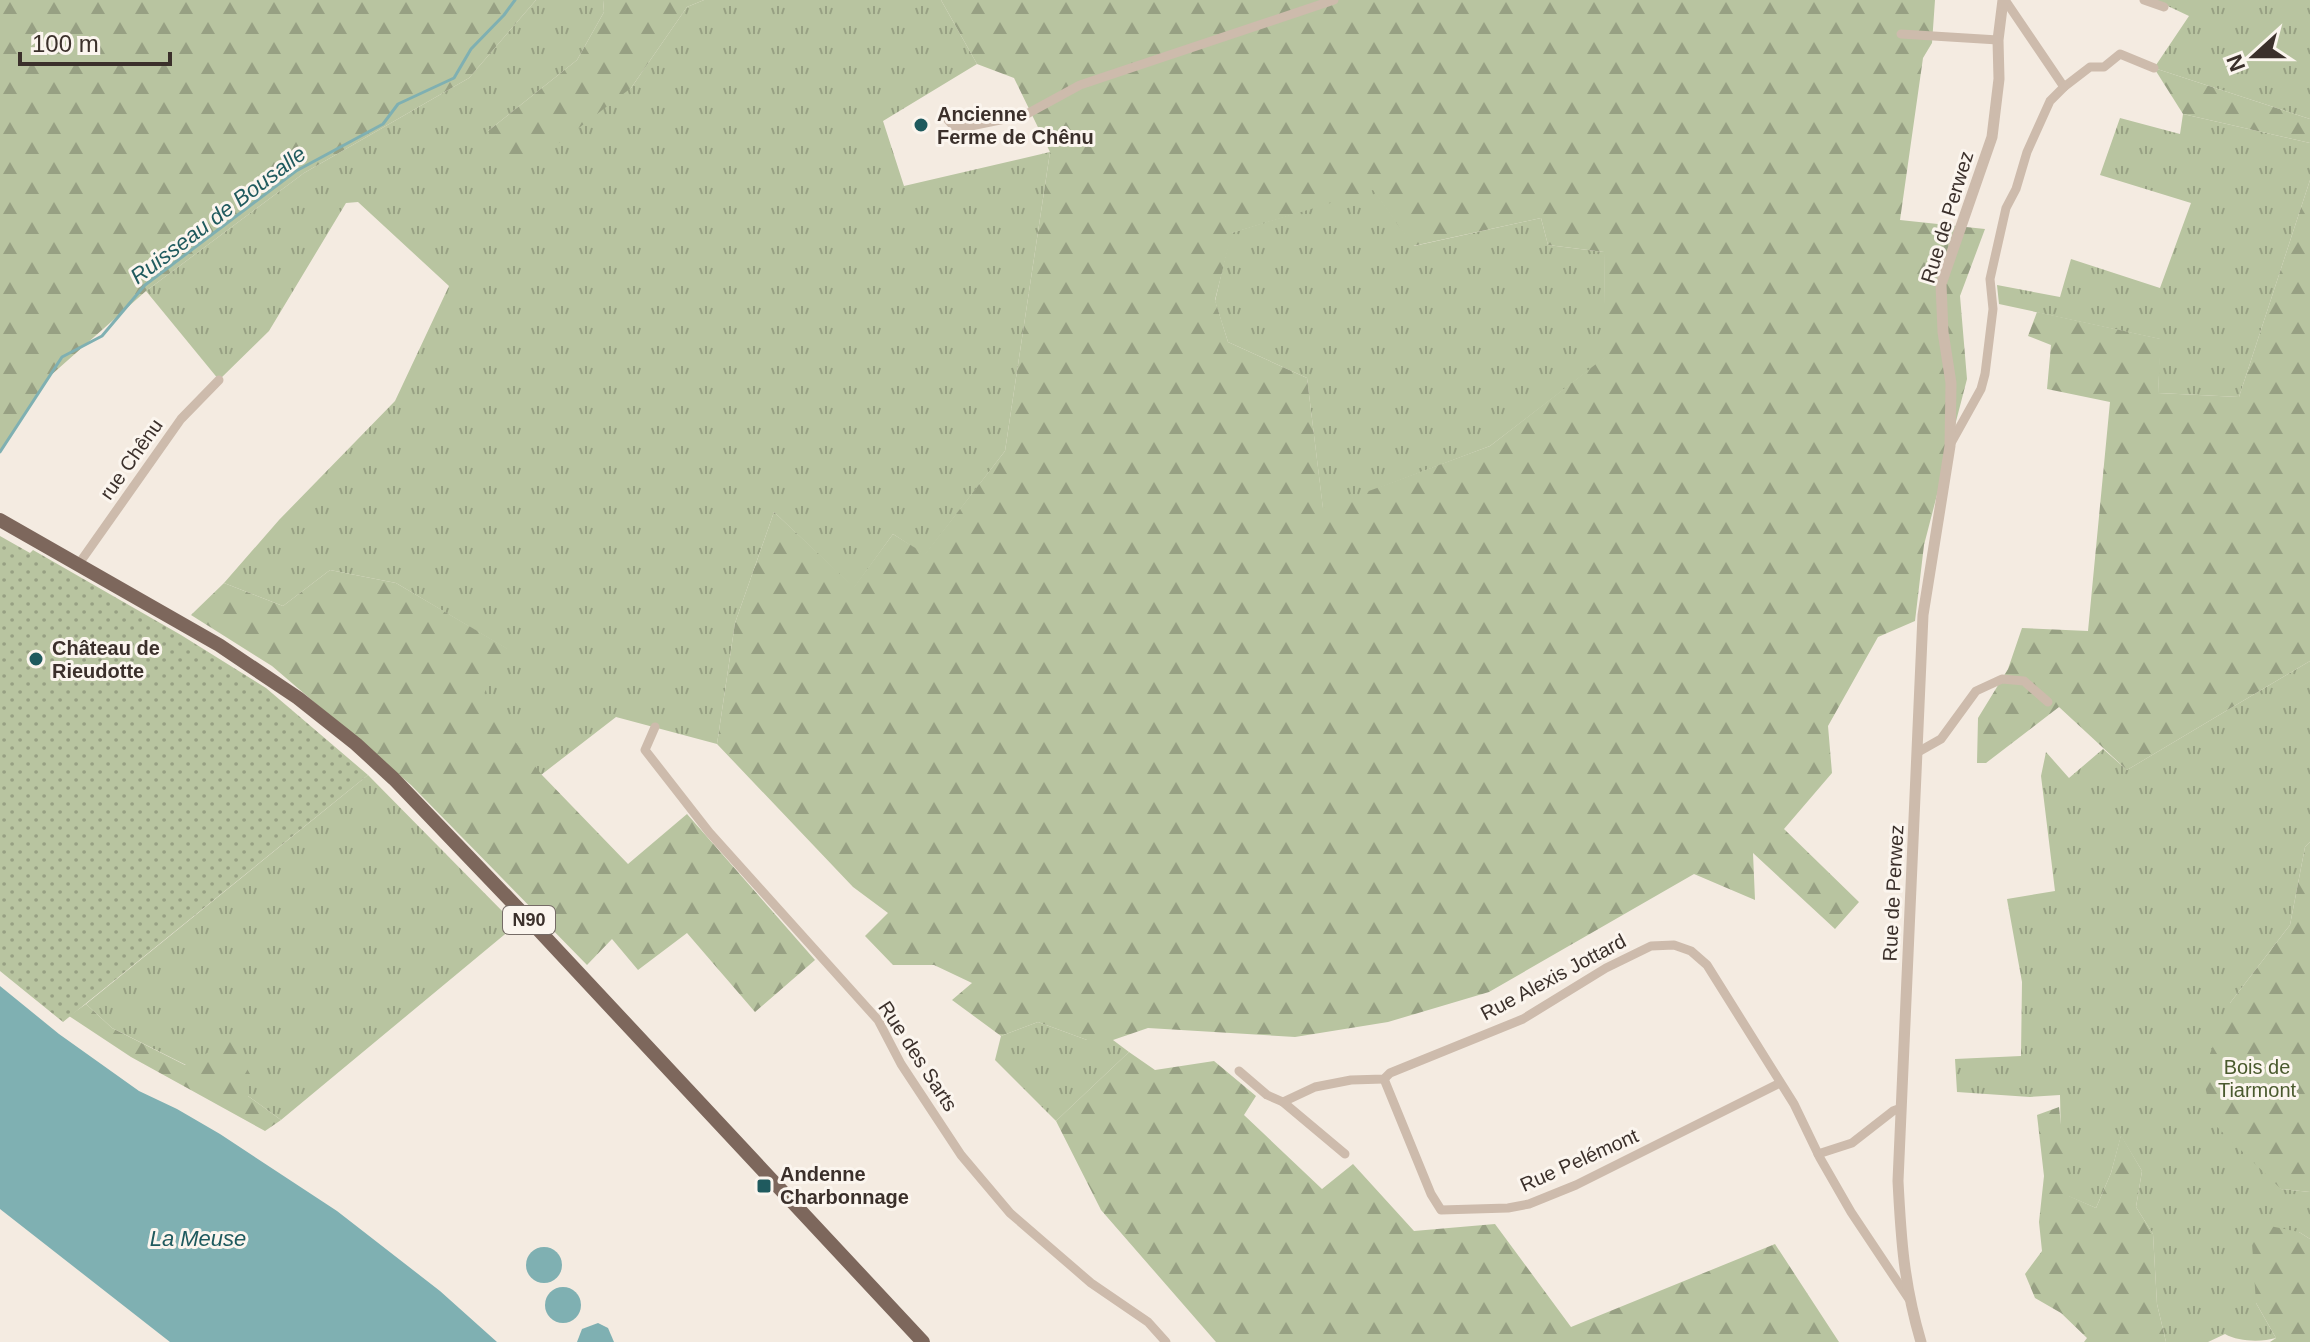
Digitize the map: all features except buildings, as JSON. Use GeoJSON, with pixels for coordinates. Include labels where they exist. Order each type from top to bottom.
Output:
{"type":"FeatureCollection","features":[{"type":"Feature","properties":{"kind":"main road","name":"N90"},"geometry":{"type":"LineString","coordinates":[[0,520],[219,645],[298,698],[356,744],[394,779],[514,905],[923,1342]]}},
{"type":"Feature","properties":{"kind":"street"},"geometry":{"type":"LineString","coordinates":[[948,120],[956,129],[1025,115],[1080,85],[1334,0]]}},
{"type":"Feature","properties":{"kind":"street","name":"Rue de Perwez"},"geometry":{"type":"LineString","coordinates":[[1921,1342],[1909,1299],[1898,1181],[1923,615],[1950,446],[1951,383],[1943,332],[1941,284],[1992,137],[1999,79],[1998,40],[2004,0]]}},
{"type":"Feature","properties":{"kind":"street","name":"Rue de Perwez"},"geometry":{"type":"LineString","coordinates":[[2004,0],[2064,87]]}},
{"type":"Feature","properties":{"kind":"street"},"geometry":{"type":"LineString","coordinates":[[2144,0],[2164,7]]}},
{"type":"Feature","properties":{"kind":"street"},"geometry":{"type":"LineString","coordinates":[[1901,34],[1998,40]]}},
{"type":"Feature","properties":{"kind":"street","name":"Rue de Perwez"},"geometry":{"type":"LineString","coordinates":[[1950,446],[1981,389],[1993,309],[1990,279],[2006,208],[2050,101],[2090,67],[2104,67],[2120,54],[2154,68]]}},
{"type":"Feature","properties":{"kind":"street","name":"rue Chênu"},"geometry":{"type":"LineString","coordinates":[[78,565],[181,419],[219,380]]}},
{"type":"Feature","properties":{"kind":"street"},"geometry":{"type":"LineString","coordinates":[[1918,752],[1941,739],[1976,691],[2002,679],[2024,681],[2048,702]]}},
{"type":"Feature","properties":{"kind":"street","name":"Rue des Sarts"},"geometry":{"type":"LineString","coordinates":[[655,727],[645,750],[709,832],[878,1020],[901,1064],[961,1155],[1010,1213],[1091,1283],[1148,1322],[1166,1342]]}},
{"type":"Feature","properties":{"kind":"street","name":"Rue Alexis Jottard"},"geometry":{"type":"LineString","coordinates":[[1283,1102],[1315,1087],[1351,1080],[1384,1079],[1390,1073],[1523,1019],[1606,968],[1651,946],[1674,945],[1691,951],[1707,965],[1780,1083]]}},
{"type":"Feature","properties":{"kind":"street"},"geometry":{"type":"LineString","coordinates":[[1239,1071],[1267,1095],[1283,1102],[1345,1154]]}},
{"type":"Feature","properties":{"kind":"street","name":"Rue Pelémont"},"geometry":{"type":"LineString","coordinates":[[1384,1079],[1431,1194],[1441,1210],[1529,1204],[1576,1185],[1780,1083]]}},
{"type":"Feature","properties":{"kind":"street"},"geometry":{"type":"LineString","coordinates":[[1780,1083],[1851,1212],[1909,1299]]}},
{"type":"Feature","properties":{"kind":"street"},"geometry":{"type":"LineString","coordinates":[[1818,1154],[1852,1143],[1901,1108]]}},
{"type":"Feature","properties":{"kind":"green space"},"geometry":{"type":"Polygon","coordinates":[[[0,0],[536,0],[469,78],[304,173],[146,291],[50,376],[0,452],[0,0]]]}},
{"type":"Feature","properties":{"kind":"green space"},"geometry":{"type":"Polygon","coordinates":[[[536,0],[603,0],[604,12],[577,60],[488,131],[631,88],[687,7],[704,0],[941,0],[977,64],[883,121],[904,186],[1050,152],[1005,451],[925,555],[893,534],[854,588],[774,512],[735,623],[717,744],[616,717],[541,775],[480,699],[507,649],[396,583],[330,570],[283,606],[224,583],[279,520],[395,401],[449,286],[358,202],[346,203],[269,331],[219,380],[146,291],[304,173],[469,78],[536,0]]]}},
{"type":"Feature","properties":{"kind":"green space"},"geometry":{"type":"Polygon","coordinates":[[[603,0],[704,0],[687,7],[631,88],[520,173],[488,131],[577,60],[604,12],[603,0]]]}},
{"type":"Feature","properties":{"kind":"green space"},"geometry":{"type":"Polygon","coordinates":[[[941,0],[1935,0],[1932,43],[1923,58],[1900,220],[1985,229],[1960,296],[1967,379],[1924,545],[1915,621],[1878,637],[1828,726],[1832,773],[1784,829],[1859,902],[1835,929],[1753,853],[1755,900],[1694,874],[1489,992],[1388,1022],[1295,1037],[1148,1028],[1113,1040],[1087,1040],[1038,1022],[1001,1036],[952,1000],[972,983],[934,965],[893,965],[865,936],[888,913],[853,887],[717,744],[735,623],[774,512],[854,587],[893,534],[925,554],[1005,451],[1050,152],[1014,78],[977,64],[941,0]],[[1373,190],[1232,233],[1215,300],[1228,342],[1307,378],[1323,508],[1490,446],[1605,357],[1604,252],[1548,245],[1541,218],[1413,246],[1373,190]]]}},
{"type":"Feature","properties":{"kind":"green space"},"geometry":{"type":"Polygon","coordinates":[[[2155,0],[2310,0],[2310,119],[2154,68],[2189,16],[2155,0]]]}},
{"type":"Feature","properties":{"kind":"green space"},"geometry":{"type":"Polygon","coordinates":[[[2154,68],[2310,119],[2310,143],[2183,114],[2154,68]]]}},
{"type":"Feature","properties":{"kind":"green space"},"geometry":{"type":"Polygon","coordinates":[[[2183,114],[2310,143],[2310,180],[2239,397],[2158,393],[2160,339],[1999,304],[1997,285],[2060,297],[2071,259],[2160,288],[2191,203],[2100,175],[2120,118],[2180,134],[2183,114]]]}},
{"type":"Feature","properties":{"kind":"green space"},"geometry":{"type":"Polygon","coordinates":[[[2310,180],[2310,661],[2127,770],[2059,707],[1986,763],[1977,763],[1978,718],[2008,669],[2022,628],[2088,631],[2110,402],[2047,389],[2051,345],[2028,336],[2037,312],[2161,339],[2158,393],[2239,397],[2310,180]]]}},
{"type":"Feature","properties":{"kind":"green space"},"geometry":{"type":"Polygon","coordinates":[[[1373,189],[1414,246],[1541,218],[1548,245],[1604,252],[1606,357],[1490,446],[1323,509],[1307,378],[1228,342],[1215,301],[1231,233],[1373,189]]]}},
{"type":"Feature","properties":{"kind":"green space"},"geometry":{"type":"Polygon","coordinates":[[[0,536],[30,553],[33,550],[266,688],[368,775],[63,1022],[0,971],[0,536]]]}},
{"type":"Feature","properties":{"kind":"green space"},"geometry":{"type":"Polygon","coordinates":[[[330,570],[396,583],[508,649],[481,699],[542,775],[628,864],[687,814],[815,960],[755,1012],[687,933],[638,970],[612,939],[587,965],[411,785],[272,666],[191,615],[224,583],[283,606],[330,570]]]}},
{"type":"Feature","properties":{"kind":"green space"},"geometry":{"type":"Polygon","coordinates":[[[2310,661],[2310,842],[2305,847],[2290,925],[2230,1003],[2281,1189],[2310,1192],[2310,1239],[2299,1232],[2256,1303],[2276,1338],[2237,1339],[2225,1334],[2208,1342],[2166,1342],[2157,1304],[2153,1234],[2136,1207],[2142,1171],[2121,1136],[2111,1173],[2096,1208],[2068,1196],[2061,1141],[2060,1095],[2030,1097],[1957,1092],[1955,1059],[2021,1056],[2022,982],[2007,899],[2055,891],[2041,776],[2046,752],[2069,778],[2103,749],[2127,770],[2310,661]]]}},
{"type":"Feature","properties":{"kind":"green space"},"geometry":{"type":"Polygon","coordinates":[[[368,775],[516,925],[281,1120],[248,1096],[112,1028],[86,1004],[368,775]]]}},
{"type":"Feature","properties":{"kind":"green space","name":"Bois de Tiarmont"},"geometry":{"type":"Polygon","coordinates":[[[2310,842],[2310,1192],[2281,1189],[2214,1124],[2202,1074],[2230,1003],[2290,925],[2305,847],[2310,842]]]}},
{"type":"Feature","properties":{"kind":"green space"},"geometry":{"type":"Polygon","coordinates":[[[86,1004],[112,1028],[185,1065],[230,1041],[250,1074],[248,1096],[281,1120],[265,1131],[131,1057],[69,1016],[86,1004]]]}},
{"type":"Feature","properties":{"kind":"green space"},"geometry":{"type":"Polygon","coordinates":[[[1038,1022],[1087,1040],[1113,1040],[1129,1052],[1056,1121],[995,1060],[1001,1036],[1038,1022]]]}},
{"type":"Feature","properties":{"kind":"green space"},"geometry":{"type":"Polygon","coordinates":[[[1129,1052],[1155,1070],[1214,1061],[1256,1096],[1244,1115],[1322,1189],[1353,1164],[1414,1231],[1495,1224],[1571,1327],[1775,1244],[1839,1342],[1216,1342],[1101,1210],[1056,1121],[1129,1052]]]}},
{"type":"Feature","properties":{"kind":"green space"},"geometry":{"type":"Polygon","coordinates":[[[2059,1107],[2069,1196],[2096,1208],[2111,1173],[2121,1135],[2142,1171],[2136,1207],[2153,1234],[2157,1304],[2166,1342],[2084,1342],[2087,1338],[2061,1313],[2035,1298],[2025,1274],[2042,1251],[2039,1222],[2044,1176],[2037,1115],[2059,1107]]]}},
{"type":"Feature","properties":{"kind":"green space"},"geometry":{"type":"Polygon","coordinates":[[[2270,1226],[2299,1232],[2310,1239],[2310,1342],[2270,1342],[2276,1338],[2256,1303],[2252,1243],[2270,1226]]]}},
{"type":"Feature","properties":{"kind":"water","name":"La Meuse"},"geometry":{"type":"Polygon","coordinates":[[[0,986],[59,1034],[139,1091],[220,1134],[337,1211],[440,1291],[497,1342],[170,1342],[0,1209],[0,986]]]}},
{"type":"Feature","properties":{"kind":"water"},"geometry":{"type":"Polygon","coordinates":[[[544,1247],[557,1252],[562,1265],[557,1278],[544,1283],[531,1278],[526,1265],[531,1252],[544,1247]]]}},
{"type":"Feature","properties":{"kind":"water"},"geometry":{"type":"Polygon","coordinates":[[[563,1287],[576,1292],[581,1305],[576,1318],[563,1323],[550,1318],[545,1305],[550,1292],[563,1287]]]}},
{"type":"Feature","properties":{"kind":"water"},"geometry":{"type":"Polygon","coordinates":[[[598,1323],[608,1328],[614,1342],[577,1342],[582,1329],[598,1323]]]}},
{"type":"Feature","properties":{"kind":"waterway","name":"Ruisseau de Bousalle"},"geometry":{"type":"LineString","coordinates":[[0,452],[62,357],[102,336],[145,285],[296,171],[383,124],[398,104],[454,78],[471,49],[515,0]]}},
{"type":"Feature","properties":{"kind":"place","name":"Ancienne Ferme de Chênu"},"geometry":{"type":"Point","coordinates":[921,125]}},
{"type":"Feature","properties":{"kind":"place","name":"Château de Rieudotte"},"geometry":{"type":"Point","coordinates":[36,659]}},
{"type":"Feature","properties":{"kind":"place","name":"Andenne Charbonnage"},"geometry":{"type":"Point","coordinates":[764,1186]}}]}
